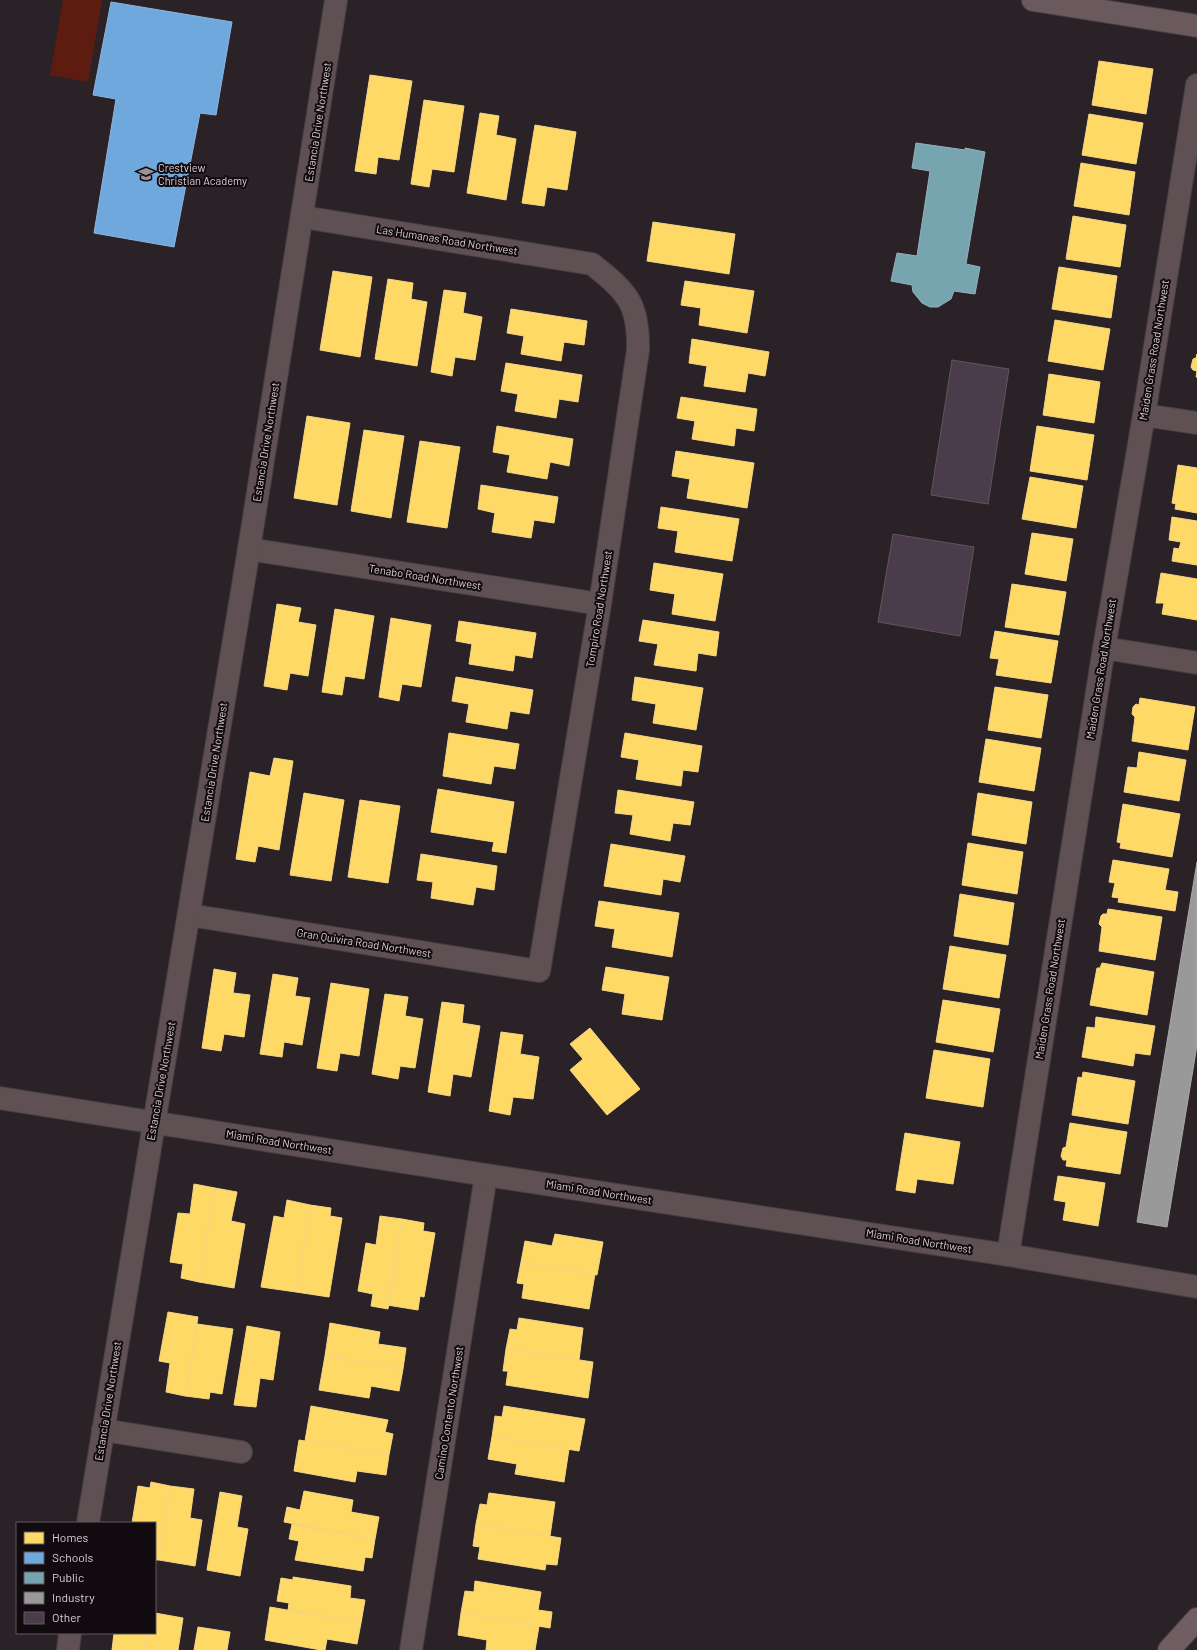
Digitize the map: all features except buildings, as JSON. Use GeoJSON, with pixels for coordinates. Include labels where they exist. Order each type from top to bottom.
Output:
{"type":"FeatureCollection","features":[{"type":"Feature","properties":{"kind":"highway"},"geometry":{"type":"LineString","coordinates":[[1169,1650],[1197,1619]]}},
{"type":"Feature","properties":{"kind":"main road"},"geometry":{"type":"LineString","coordinates":[[1033,0],[1119,7],[1197,26]]}},
{"type":"Feature","properties":{"kind":"street","name":"Estancia Drive Northwest"},"geometry":{"type":"LineString","coordinates":[[88,1522],[249,549],[303,217],[336,0]]}},
{"type":"Feature","properties":{"kind":"street","name":"Maiden Grass Road Northwest"},"geometry":{"type":"LineString","coordinates":[[1008,1255],[1104,648],[1144,415],[1197,85]]}},
{"type":"Feature","properties":{"kind":"street","name":"Las Humanas Road Northwest"},"geometry":{"type":"LineString","coordinates":[[303,217],[592,264]]}},
{"type":"Feature","properties":{"kind":"street","name":"Tompiro Road Northwest"},"geometry":{"type":"LineString","coordinates":[[538,971],[600,604],[638,350],[638,329],[631,302],[616,283],[592,264]]}},
{"type":"Feature","properties":{"kind":"street"},"geometry":{"type":"LineString","coordinates":[[1144,415],[1197,423]]}},
{"type":"Feature","properties":{"kind":"street","name":"Tenabo Road Northwest"},"geometry":{"type":"LineString","coordinates":[[249,549],[600,604]]}},
{"type":"Feature","properties":{"kind":"street"},"geometry":{"type":"LineString","coordinates":[[1104,648],[1197,663]]}},
{"type":"Feature","properties":{"kind":"street","name":"Gran Quivira Road Northwest"},"geometry":{"type":"LineString","coordinates":[[189,914],[538,971]]}},
{"type":"Feature","properties":{"kind":"street","name":"Miami Road Northwest"},"geometry":{"type":"LineString","coordinates":[[0,1098],[486,1175],[1008,1255],[1197,1287]]}},
{"type":"Feature","properties":{"kind":"street","name":"Camino Contento Northwest"},"geometry":{"type":"LineString","coordinates":[[411,1650],[486,1175]]}},
{"type":"Feature","properties":{"kind":"street"},"geometry":{"type":"LineString","coordinates":[[103,1430],[241,1452]]}},
{"type":"Feature","properties":{"kind":"street"},"geometry":{"type":"LineString","coordinates":[[68,1650],[70,1634]]}},
{"type":"Feature","properties":{"kind":"shaded area"},"geometry":{"type":"Polygon","coordinates":[[[63,0],[102,0],[88,82],[50,75],[63,0]]]}},
{"type":"Feature","properties":{"kind":"place","name":"Crestview Christian Academy"},"geometry":{"type":"Point","coordinates":[146,174]}}]}
